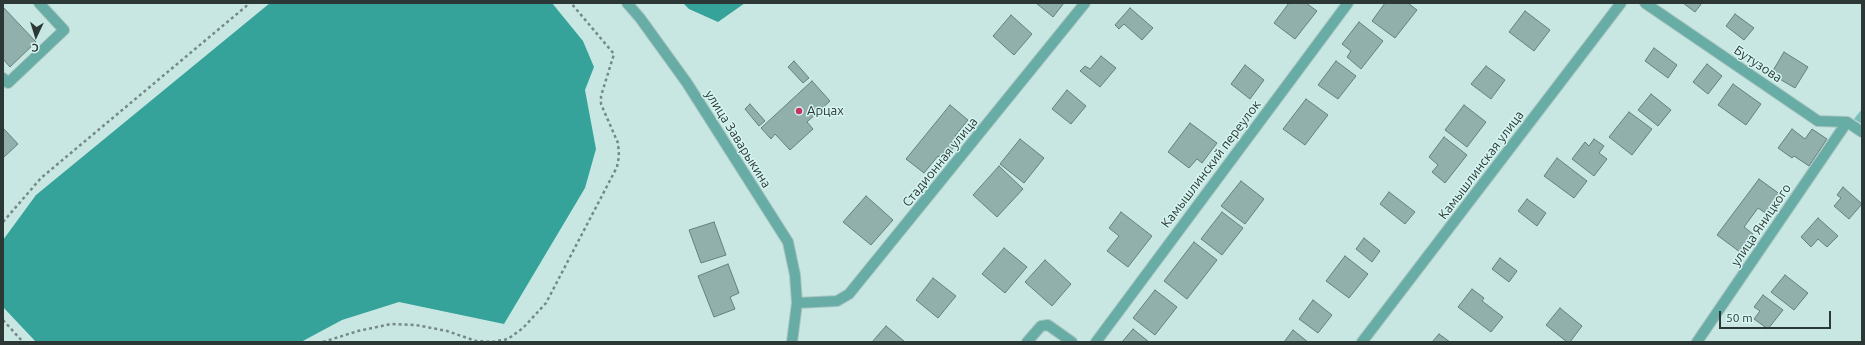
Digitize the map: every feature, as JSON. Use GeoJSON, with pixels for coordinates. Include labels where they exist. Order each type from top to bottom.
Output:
{"type":"FeatureCollection","features":[{"type":"Feature","properties":{"kind":"street"},"geometry":{"type":"LineString","coordinates":[[3,78],[8,83],[64,30],[39,3]]}},
{"type":"Feature","properties":{"kind":"street","name":"улица Заварыкина"},"geometry":{"type":"LineString","coordinates":[[627,3],[640,18],[687,83],[788,242],[795,275],[797,303],[792,342]]}},
{"type":"Feature","properties":{"kind":"street","name":"Стадионная улица"},"geometry":{"type":"LineString","coordinates":[[797,303],[837,301],[849,294],[1085,3]]}},
{"type":"Feature","properties":{"kind":"street","name":"Камышлинский переулок"},"geometry":{"type":"LineString","coordinates":[[1096,342],[1348,3]]}},
{"type":"Feature","properties":{"kind":"street","name":"Камышлинская улица"},"geometry":{"type":"LineString","coordinates":[[1362,342],[1621,3]]}},
{"type":"Feature","properties":{"kind":"street","name":"Бутузова"},"geometry":{"type":"LineString","coordinates":[[1644,3],[1818,121],[1846,122],[1862,132]]}},
{"type":"Feature","properties":{"kind":"street","name":"улица Яницкого"},"geometry":{"type":"LineString","coordinates":[[1697,342],[1846,122]]}},
{"type":"Feature","properties":{"kind":"street"},"geometry":{"type":"LineString","coordinates":[[1027,342],[1041,326],[1048,325],[1072,342]]}},
{"type":"Feature","properties":{"kind":"path"},"geometry":{"type":"LineString","coordinates":[[3,222],[41,178],[250,3]]}},
{"type":"Feature","properties":{"kind":"path"},"geometry":{"type":"LineString","coordinates":[[323,342],[358,330],[391,324],[416,325],[448,330],[476,340],[492,342],[508,339],[524,328],[546,303],[617,167],[619,156],[618,143],[601,104],[601,96],[614,54],[571,3]]}},
{"type":"Feature","properties":{"kind":"path"},"geometry":{"type":"LineString","coordinates":[[3,320],[23,342]]}},
{"type":"Feature","properties":{"kind":"shaded area"},"geometry":{"type":"Polygon","coordinates":[[[270,3],[552,3],[583,41],[594,67],[585,90],[596,149],[585,188],[504,324],[399,302],[342,320],[301,342],[36,342],[3,307],[3,240],[36,195],[270,3]]]}},
{"type":"Feature","properties":{"kind":"shaded area"},"geometry":{"type":"Polygon","coordinates":[[[683,3],[745,3],[718,22],[689,9],[683,3]]]}},
{"type":"Feature","properties":{"kind":"shaded area"},"geometry":{"type":"Polygon","coordinates":[[[1862,109],[1862,124],[1854,119],[1862,109]]]}},
{"type":"Feature","properties":{"kind":"building"},"geometry":{"type":"Polygon","coordinates":[[[1036,3],[1064,3],[1053,17],[1036,3]]]}},
{"type":"Feature","properties":{"kind":"building"},"geometry":{"type":"Polygon","coordinates":[[[1289,3],[1306,3],[1317,11],[1295,39],[1274,23],[1289,3]]]}},
{"type":"Feature","properties":{"kind":"building"},"geometry":{"type":"Polygon","coordinates":[[[1385,3],[1408,3],[1417,10],[1395,38],[1372,21],[1385,3]]]}},
{"type":"Feature","properties":{"kind":"building"},"geometry":{"type":"Polygon","coordinates":[[[1683,3],[1702,3],[1695,12],[1683,3]]]}},
{"type":"Feature","properties":{"kind":"building"},"geometry":{"type":"Polygon","coordinates":[[[3,7],[36,42],[10,67],[3,59],[3,7]]]}},
{"type":"Feature","properties":{"kind":"building"},"geometry":{"type":"Polygon","coordinates":[[[1130,8],[1153,28],[1142,40],[1124,24],[1119,29],[1115,25],[1130,8]]]}},
{"type":"Feature","properties":{"kind":"building"},"geometry":{"type":"Polygon","coordinates":[[[1525,11],[1550,30],[1534,51],[1509,32],[1525,11]]]}},
{"type":"Feature","properties":{"kind":"building"},"geometry":{"type":"Polygon","coordinates":[[[1735,14],[1754,28],[1744,40],[1726,26],[1735,14]]]}},
{"type":"Feature","properties":{"kind":"building"},"geometry":{"type":"Polygon","coordinates":[[[1011,15],[1032,34],[1014,55],[993,36],[1011,15]]]}},
{"type":"Feature","properties":{"kind":"building"},"geometry":{"type":"Polygon","coordinates":[[[1359,22],[1383,41],[1361,69],[1347,57],[1351,51],[1342,44],[1359,22]]]}},
{"type":"Feature","properties":{"kind":"building"},"geometry":{"type":"Polygon","coordinates":[[[1654,48],[1677,65],[1668,78],[1645,61],[1654,48]]]}},
{"type":"Feature","properties":{"kind":"building"},"geometry":{"type":"Polygon","coordinates":[[[1784,52],[1808,67],[1795,88],[1771,74],[1784,52]]]}},
{"type":"Feature","properties":{"kind":"building"},"geometry":{"type":"Polygon","coordinates":[[[1101,56],[1116,68],[1100,87],[1080,71],[1085,66],[1090,69],[1101,56]]]}},
{"type":"Feature","properties":{"kind":"building"},"geometry":{"type":"Polygon","coordinates":[[[794,61],[809,78],[803,83],[788,67],[794,61]]]}},
{"type":"Feature","properties":{"kind":"building"},"geometry":{"type":"Polygon","coordinates":[[[1336,61],[1356,76],[1338,99],[1318,85],[1336,61]]]}},
{"type":"Feature","properties":{"kind":"building"},"geometry":{"type":"Polygon","coordinates":[[[1707,64],[1722,76],[1708,94],[1693,82],[1707,64]]]}},
{"type":"Feature","properties":{"kind":"building"},"geometry":{"type":"Polygon","coordinates":[[[1245,65],[1264,80],[1250,99],[1231,84],[1245,65]]]}},
{"type":"Feature","properties":{"kind":"building"},"geometry":{"type":"Polygon","coordinates":[[[1486,66],[1505,80],[1491,99],[1471,84],[1486,66]]]}},
{"type":"Feature","properties":{"kind":"building","name":"Арцах"},"geometry":{"type":"Polygon","coordinates":[[[812,81],[830,101],[807,122],[813,129],[790,150],[775,134],[771,139],[761,128],[812,81]]]}},
{"type":"Feature","properties":{"kind":"building"},"geometry":{"type":"Polygon","coordinates":[[[1733,84],[1761,104],[1746,125],[1718,105],[1733,84]]]}},
{"type":"Feature","properties":{"kind":"building"},"geometry":{"type":"Polygon","coordinates":[[[1067,90],[1086,106],[1071,124],[1052,109],[1067,90]]]}},
{"type":"Feature","properties":{"kind":"building"},"geometry":{"type":"Polygon","coordinates":[[[1651,94],[1671,110],[1658,126],[1638,110],[1651,94]]]}},
{"type":"Feature","properties":{"kind":"building"},"geometry":{"type":"Polygon","coordinates":[[[1306,99],[1328,115],[1305,145],[1283,129],[1306,99]]]}},
{"type":"Feature","properties":{"kind":"building"},"geometry":{"type":"Polygon","coordinates":[[[750,104],[765,121],[759,126],[745,109],[750,104]]]}},
{"type":"Feature","properties":{"kind":"building"},"geometry":{"type":"Polygon","coordinates":[[[950,105],[968,120],[955,136],[960,140],[943,160],[938,156],[924,173],[906,159],[950,105]]]}},
{"type":"Feature","properties":{"kind":"building"},"geometry":{"type":"Polygon","coordinates":[[[1464,105],[1486,122],[1467,147],[1445,130],[1464,105]]]}},
{"type":"Feature","properties":{"kind":"building"},"geometry":{"type":"Polygon","coordinates":[[[1629,112],[1652,129],[1632,155],[1609,137],[1629,112]]]}},
{"type":"Feature","properties":{"kind":"building"},"geometry":{"type":"Polygon","coordinates":[[[1190,123],[1217,143],[1202,163],[1197,159],[1189,168],[1168,152],[1190,123]]]}},
{"type":"Feature","properties":{"kind":"building"},"geometry":{"type":"Polygon","coordinates":[[[3,128],[18,144],[3,158],[3,128]]]}},
{"type":"Feature","properties":{"kind":"building"},"geometry":{"type":"Polygon","coordinates":[[[1792,129],[1805,139],[1812,129],[1827,139],[1809,166],[1794,156],[1792,158],[1778,148],[1792,129]]]}},
{"type":"Feature","properties":{"kind":"building"},"geometry":{"type":"Polygon","coordinates":[[[1444,137],[1467,155],[1445,183],[1432,172],[1438,165],[1429,157],[1444,137]]]}},
{"type":"Feature","properties":{"kind":"building"},"geometry":{"type":"Polygon","coordinates":[[[1020,139],[1044,158],[1024,183],[1000,164],[1020,139]]]}},
{"type":"Feature","properties":{"kind":"building"},"geometry":{"type":"Polygon","coordinates":[[[1594,139],[1604,146],[1599,153],[1607,159],[1594,176],[1572,159],[1585,142],[1589,146],[1594,139]]]}},
{"type":"Feature","properties":{"kind":"building"},"geometry":{"type":"Polygon","coordinates":[[[1557,158],[1587,181],[1574,198],[1544,176],[1557,158]]]}},
{"type":"Feature","properties":{"kind":"building"},"geometry":{"type":"Polygon","coordinates":[[[999,166],[1023,189],[997,217],[973,195],[999,166]]]}},
{"type":"Feature","properties":{"kind":"building"},"geometry":{"type":"Polygon","coordinates":[[[1759,179],[1781,195],[1767,214],[1758,208],[1744,227],[1753,234],[1740,252],[1717,235],[1759,179]]]}},
{"type":"Feature","properties":{"kind":"building"},"geometry":{"type":"Polygon","coordinates":[[[1241,181],[1264,199],[1245,224],[1221,206],[1241,181]]]}},
{"type":"Feature","properties":{"kind":"building"},"geometry":{"type":"Polygon","coordinates":[[[1843,187],[1862,204],[1849,219],[1834,206],[1841,198],[1837,195],[1843,187]]]}},
{"type":"Feature","properties":{"kind":"building"},"geometry":{"type":"Polygon","coordinates":[[[1389,192],[1415,212],[1405,224],[1380,204],[1389,192]]]}},
{"type":"Feature","properties":{"kind":"building"},"geometry":{"type":"Polygon","coordinates":[[[866,196],[893,220],[871,245],[843,222],[866,196]]]}},
{"type":"Feature","properties":{"kind":"building"},"geometry":{"type":"Polygon","coordinates":[[[1527,199],[1546,213],[1537,226],[1518,211],[1527,199]]]}},
{"type":"Feature","properties":{"kind":"building"},"geometry":{"type":"Polygon","coordinates":[[[1121,212],[1152,236],[1128,267],[1107,251],[1119,236],[1109,228],[1121,212]]]}},
{"type":"Feature","properties":{"kind":"building"},"geometry":{"type":"Polygon","coordinates":[[[1222,212],[1243,228],[1222,255],[1201,239],[1222,212]]]}},
{"type":"Feature","properties":{"kind":"building"},"geometry":{"type":"Polygon","coordinates":[[[1818,218],[1838,236],[1827,247],[1818,239],[1811,247],[1801,237],[1818,218]]]}},
{"type":"Feature","properties":{"kind":"building"},"geometry":{"type":"Polygon","coordinates":[[[714,222],[726,255],[701,263],[689,230],[714,222]]]}},
{"type":"Feature","properties":{"kind":"building"},"geometry":{"type":"Polygon","coordinates":[[[1364,238],[1380,251],[1372,262],[1356,249],[1364,238]]]}},
{"type":"Feature","properties":{"kind":"building"},"geometry":{"type":"Polygon","coordinates":[[[1194,242],[1217,260],[1187,299],[1164,281],[1194,242]]]}},
{"type":"Feature","properties":{"kind":"building"},"geometry":{"type":"Polygon","coordinates":[[[1004,248],[1027,267],[1005,293],[982,274],[1004,248]]]}},
{"type":"Feature","properties":{"kind":"building"},"geometry":{"type":"Polygon","coordinates":[[[1345,256],[1368,274],[1349,298],[1326,281],[1345,256]]]}},
{"type":"Feature","properties":{"kind":"building"},"geometry":{"type":"Polygon","coordinates":[[[1500,258],[1517,271],[1509,282],[1492,269],[1500,258]]]}},
{"type":"Feature","properties":{"kind":"building"},"geometry":{"type":"Polygon","coordinates":[[[1045,260],[1071,284],[1052,306],[1025,282],[1045,260]]]}},
{"type":"Feature","properties":{"kind":"building"},"geometry":{"type":"Polygon","coordinates":[[[728,264],[739,293],[730,297],[735,309],[714,317],[698,276],[728,264]]]}},
{"type":"Feature","properties":{"kind":"building"},"geometry":{"type":"Polygon","coordinates":[[[1785,275],[1808,293],[1794,310],[1771,292],[1785,275]]]}},
{"type":"Feature","properties":{"kind":"building"},"geometry":{"type":"Polygon","coordinates":[[[933,278],[956,296],[938,318],[916,300],[933,278]]]}},
{"type":"Feature","properties":{"kind":"building"},"geometry":{"type":"Polygon","coordinates":[[[1472,289],[1484,298],[1482,301],[1503,317],[1491,332],[1458,307],[1472,289]]]}},
{"type":"Feature","properties":{"kind":"building"},"geometry":{"type":"Polygon","coordinates":[[[1155,290],[1177,307],[1155,335],[1133,318],[1155,290]]]}},
{"type":"Feature","properties":{"kind":"building"},"geometry":{"type":"Polygon","coordinates":[[[1763,295],[1783,310],[1768,329],[1754,319],[1760,311],[1754,307],[1763,295]]]}},
{"type":"Feature","properties":{"kind":"building"},"geometry":{"type":"Polygon","coordinates":[[[1313,300],[1332,315],[1318,333],[1299,319],[1313,300]]]}},
{"type":"Feature","properties":{"kind":"building"},"geometry":{"type":"Polygon","coordinates":[[[1560,308],[1582,326],[1570,342],[1567,342],[1546,325],[1560,308]]]}},
{"type":"Feature","properties":{"kind":"building"},"geometry":{"type":"Polygon","coordinates":[[[886,326],[905,342],[872,342],[886,326]]]}},
{"type":"Feature","properties":{"kind":"building"},"geometry":{"type":"Polygon","coordinates":[[[1133,329],[1149,342],[1122,342],[1133,329]]]}},
{"type":"Feature","properties":{"kind":"building"},"geometry":{"type":"Polygon","coordinates":[[[1293,330],[1308,342],[1284,342],[1293,330]]]}},
{"type":"Feature","properties":{"kind":"building"},"geometry":{"type":"Polygon","coordinates":[[[1439,334],[1450,342],[1432,342],[1439,334]]]}},
{"type":"Feature","properties":{"kind":"place","name":"Арцах"},"geometry":{"type":"Point","coordinates":[799,111]}}]}
